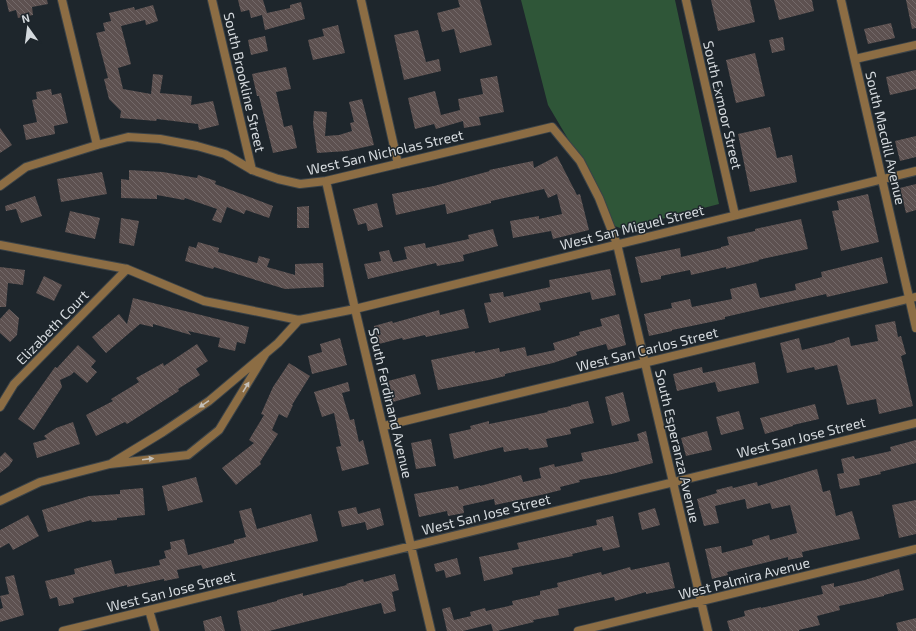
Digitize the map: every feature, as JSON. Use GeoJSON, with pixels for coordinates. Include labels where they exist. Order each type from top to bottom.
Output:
{"type":"FeatureCollection","features":[{"type":"Feature","properties":{"kind":"street"},"geometry":{"type":"LineString","coordinates":[[62,0],[97,145]]}},
{"type":"Feature","properties":{"kind":"street","name":"South Brookline Street"},"geometry":{"type":"LineString","coordinates":[[212,0],[252,170]]}},
{"type":"Feature","properties":{"kind":"street"},"geometry":{"type":"LineString","coordinates":[[361,0],[398,164]]}},
{"type":"Feature","properties":{"kind":"street","name":"South Exmoor Street"},"geometry":{"type":"LineString","coordinates":[[686,0],[735,215]]}},
{"type":"Feature","properties":{"kind":"street","name":"South Macdill Avenue"},"geometry":{"type":"LineString","coordinates":[[841,0],[882,179],[913,298],[916,328]]}},
{"type":"Feature","properties":{"kind":"street"},"geometry":{"type":"LineString","coordinates":[[854,60],[916,45]]}},
{"type":"Feature","properties":{"kind":"street","name":"West San Nicholas Street"},"geometry":{"type":"LineString","coordinates":[[0,186],[26,167],[128,137],[160,139],[197,146],[225,154],[252,170],[278,180],[300,184],[326,181],[552,127]]}},
{"type":"Feature","properties":{"kind":"street","name":"South Esperanza Avenue"},"geometry":{"type":"LineString","coordinates":[[552,127],[580,161],[599,198],[617,244],[708,631]]}},
{"type":"Feature","properties":{"kind":"street","name":"West San Miguel Street"},"geometry":{"type":"LineString","coordinates":[[299,320],[355,309],[916,171]]}},
{"type":"Feature","properties":{"kind":"street","name":"South Ferdinand Avenue"},"geometry":{"type":"LineString","coordinates":[[326,181],[431,631]]}},
{"type":"Feature","properties":{"kind":"street"},"geometry":{"type":"LineString","coordinates":[[0,245],[127,269],[204,301],[299,320]]}},
{"type":"Feature","properties":{"kind":"street","name":"Elizabeth Court"},"geometry":{"type":"LineString","coordinates":[[0,406],[14,384],[127,269]]}},
{"type":"Feature","properties":{"kind":"street","name":"West San Carlos Street"},"geometry":{"type":"LineString","coordinates":[[384,426],[913,298]]}},
{"type":"Feature","properties":{"kind":"street"},"geometry":{"type":"LineString","coordinates":[[110,464],[163,432],[209,401],[278,343],[299,320]]}},
{"type":"Feature","properties":{"kind":"street"},"geometry":{"type":"LineString","coordinates":[[0,501],[40,482],[110,464],[188,454],[219,430],[266,353]]}},
{"type":"Feature","properties":{"kind":"street","name":"West San Jose Street"},"geometry":{"type":"LineString","coordinates":[[63,631],[916,422]]}},
{"type":"Feature","properties":{"kind":"street","name":"West Palmira Avenue"},"geometry":{"type":"LineString","coordinates":[[578,631],[916,549]]}},
{"type":"Feature","properties":{"kind":"street"},"geometry":{"type":"LineString","coordinates":[[150,610],[154,631]]}},
{"type":"Feature","properties":{"kind":"green space"},"geometry":{"type":"Polygon","coordinates":[[[521,0],[675,0],[719,204],[623,229],[609,224],[597,188],[548,105],[521,0]]]}},
{"type":"Feature","properties":{"kind":"building"},"geometry":{"type":"Polygon","coordinates":[[[6,0],[47,0],[48,4],[32,7],[33,15],[18,18],[16,10],[9,12],[6,0]]]}},
{"type":"Feature","properties":{"kind":"building"},"geometry":{"type":"Polygon","coordinates":[[[238,0],[263,0],[267,13],[290,8],[290,5],[301,2],[305,19],[265,30],[262,15],[251,18],[249,10],[241,12],[238,0]]]}},
{"type":"Feature","properties":{"kind":"building"},"geometry":{"type":"Polygon","coordinates":[[[458,0],[480,0],[492,45],[460,53],[454,29],[442,32],[437,13],[460,7],[458,0]]]}},
{"type":"Feature","properties":{"kind":"building"},"geometry":{"type":"Polygon","coordinates":[[[711,0],[750,0],[755,22],[718,31],[711,0]]]}},
{"type":"Feature","properties":{"kind":"building"},"geometry":{"type":"Polygon","coordinates":[[[774,0],[812,0],[814,11],[779,20],[774,0]]]}},
{"type":"Feature","properties":{"kind":"building"},"geometry":{"type":"Polygon","coordinates":[[[906,0],[916,0],[916,28],[912,29],[906,0]]]}},
{"type":"Feature","properties":{"kind":"building"},"geometry":{"type":"Polygon","coordinates":[[[153,5],[158,21],[146,25],[145,20],[121,26],[131,64],[118,68],[123,89],[151,94],[153,74],[163,75],[160,93],[192,96],[191,105],[213,101],[219,125],[199,130],[198,124],[157,119],[156,121],[120,118],[121,111],[109,99],[104,79],[108,78],[96,33],[105,31],[103,23],[111,21],[109,13],[134,7],[135,10],[153,5]]]}},
{"type":"Feature","properties":{"kind":"building"},"geometry":{"type":"Polygon","coordinates":[[[891,23],[895,38],[868,44],[864,29],[891,23]]]}},
{"type":"Feature","properties":{"kind":"building"},"geometry":{"type":"Polygon","coordinates":[[[338,25],[345,53],[313,60],[308,40],[324,36],[322,29],[338,25]]]}},
{"type":"Feature","properties":{"kind":"building"},"geometry":{"type":"Polygon","coordinates":[[[418,30],[426,62],[439,59],[441,71],[404,80],[394,35],[418,30]]]}},
{"type":"Feature","properties":{"kind":"building"},"geometry":{"type":"Polygon","coordinates":[[[265,36],[268,51],[251,55],[248,40],[265,36]]]}},
{"type":"Feature","properties":{"kind":"building"},"geometry":{"type":"Polygon","coordinates":[[[783,37],[785,50],[772,53],[769,40],[783,37]]]}},
{"type":"Feature","properties":{"kind":"building"},"geometry":{"type":"Polygon","coordinates":[[[755,53],[765,96],[736,103],[726,60],[755,53]]]}},
{"type":"Feature","properties":{"kind":"building"},"geometry":{"type":"Polygon","coordinates":[[[286,67],[291,89],[276,92],[284,127],[292,125],[297,148],[273,153],[252,74],[286,67]]]}},
{"type":"Feature","properties":{"kind":"building"},"geometry":{"type":"Polygon","coordinates":[[[916,70],[916,89],[890,95],[886,77],[916,70]]]}},
{"type":"Feature","properties":{"kind":"building"},"geometry":{"type":"Polygon","coordinates":[[[497,76],[504,112],[479,117],[481,125],[464,128],[463,121],[436,129],[434,124],[415,129],[408,98],[435,91],[441,115],[460,110],[458,99],[483,94],[480,79],[497,76]]]}},
{"type":"Feature","properties":{"kind":"building"},"geometry":{"type":"Polygon","coordinates":[[[51,89],[52,95],[61,93],[68,123],[54,126],[55,134],[26,140],[23,125],[37,122],[32,100],[37,99],[36,92],[51,89]]]}},
{"type":"Feature","properties":{"kind":"building"},"geometry":{"type":"Polygon","coordinates":[[[362,99],[374,145],[347,151],[317,153],[313,123],[314,111],[327,112],[325,136],[339,135],[352,131],[350,123],[354,122],[349,102],[362,99]]]}},
{"type":"Feature","properties":{"kind":"building"},"geometry":{"type":"Polygon","coordinates":[[[770,127],[777,158],[792,155],[797,182],[750,192],[738,134],[770,127]]]}},
{"type":"Feature","properties":{"kind":"building"},"geometry":{"type":"Polygon","coordinates":[[[0,128],[12,145],[0,153],[0,128]]]}},
{"type":"Feature","properties":{"kind":"building"},"geometry":{"type":"Polygon","coordinates":[[[916,136],[916,157],[900,161],[895,141],[916,136]]]}},
{"type":"Feature","properties":{"kind":"building"},"geometry":{"type":"Polygon","coordinates":[[[557,156],[577,195],[580,194],[589,230],[553,239],[551,231],[513,238],[510,221],[539,216],[539,219],[562,214],[557,194],[548,198],[544,189],[491,201],[491,203],[447,214],[445,204],[396,215],[392,194],[434,186],[490,171],[489,170],[533,161],[534,168],[557,156]]]}},
{"type":"Feature","properties":{"kind":"building"},"geometry":{"type":"Polygon","coordinates":[[[129,170],[163,172],[197,178],[198,175],[216,181],[215,184],[273,206],[269,218],[246,210],[244,214],[227,207],[221,223],[212,220],[217,209],[185,198],[184,200],[157,195],[157,199],[121,198],[121,179],[129,180],[129,170]]]}},
{"type":"Feature","properties":{"kind":"building"},"geometry":{"type":"Polygon","coordinates":[[[102,172],[107,194],[61,202],[57,179],[102,172]]]}},
{"type":"Feature","properties":{"kind":"building"},"geometry":{"type":"Polygon","coordinates":[[[916,184],[916,210],[906,213],[900,188],[916,184]]]}},
{"type":"Feature","properties":{"kind":"building"},"geometry":{"type":"Polygon","coordinates":[[[868,194],[879,242],[841,251],[832,211],[839,210],[837,201],[868,194]]]}},
{"type":"Feature","properties":{"kind":"building"},"geometry":{"type":"Polygon","coordinates":[[[35,196],[42,216],[21,223],[16,209],[6,211],[5,206],[35,196]]]}},
{"type":"Feature","properties":{"kind":"building"},"geometry":{"type":"Polygon","coordinates":[[[377,203],[383,227],[368,231],[366,223],[358,225],[353,209],[377,203]]]}},
{"type":"Feature","properties":{"kind":"building"},"geometry":{"type":"Polygon","coordinates":[[[309,206],[309,228],[297,228],[297,207],[309,206]]]}},
{"type":"Feature","properties":{"kind":"building"},"geometry":{"type":"Polygon","coordinates":[[[70,211],[100,218],[95,239],[65,232],[70,211]]]}},
{"type":"Feature","properties":{"kind":"building"},"geometry":{"type":"Polygon","coordinates":[[[121,218],[139,221],[134,246],[119,243],[121,218]]]}},
{"type":"Feature","properties":{"kind":"building"},"geometry":{"type":"Polygon","coordinates":[[[801,219],[808,249],[726,269],[726,267],[691,275],[690,270],[661,276],[661,279],[641,283],[635,257],[680,248],[681,257],[721,248],[729,245],[727,237],[801,219]]]}},
{"type":"Feature","properties":{"kind":"building"},"geometry":{"type":"Polygon","coordinates":[[[493,229],[498,246],[463,255],[464,261],[437,266],[436,263],[368,279],[364,264],[381,261],[379,252],[389,250],[393,262],[407,259],[404,247],[425,243],[426,248],[469,239],[468,235],[493,229]]]}},
{"type":"Feature","properties":{"kind":"building"},"geometry":{"type":"Polygon","coordinates":[[[198,242],[219,248],[218,252],[257,263],[259,256],[270,259],[267,267],[295,275],[295,264],[323,263],[324,287],[285,289],[214,267],[213,269],[185,261],[189,246],[196,248],[198,242]]]}},
{"type":"Feature","properties":{"kind":"building"},"geometry":{"type":"Polygon","coordinates":[[[882,257],[888,283],[827,297],[826,294],[649,336],[644,314],[672,308],[671,303],[690,299],[692,307],[732,299],[730,289],[756,283],[760,298],[796,290],[795,284],[822,277],[821,272],[882,257]]]}},
{"type":"Feature","properties":{"kind":"building"},"geometry":{"type":"Polygon","coordinates":[[[0,267],[25,270],[23,285],[8,283],[6,307],[0,307],[0,267]]]}},
{"type":"Feature","properties":{"kind":"building"},"geometry":{"type":"Polygon","coordinates":[[[610,269],[616,295],[592,300],[590,292],[539,303],[541,310],[489,323],[484,303],[491,302],[489,294],[503,292],[504,297],[550,287],[549,280],[610,269]]]}},
{"type":"Feature","properties":{"kind":"building"},"geometry":{"type":"Polygon","coordinates":[[[44,276],[62,285],[54,301],[36,293],[44,276]]]}},
{"type":"Feature","properties":{"kind":"building"},"geometry":{"type":"Polygon","coordinates":[[[133,298],[249,327],[245,344],[237,342],[235,351],[218,347],[220,338],[188,331],[191,335],[153,324],[153,327],[140,324],[106,353],[92,337],[119,314],[127,324],[133,298]]]}},
{"type":"Feature","properties":{"kind":"building"},"geometry":{"type":"Polygon","coordinates":[[[9,309],[19,318],[17,335],[10,342],[0,333],[0,319],[9,309]]]}},
{"type":"Feature","properties":{"kind":"building"},"geometry":{"type":"Polygon","coordinates":[[[464,309],[469,328],[426,337],[425,335],[403,340],[402,338],[379,344],[374,326],[392,321],[393,323],[439,310],[440,315],[464,309]]]}},
{"type":"Feature","properties":{"kind":"building"},"geometry":{"type":"Polygon","coordinates":[[[619,314],[626,345],[608,350],[606,344],[576,352],[577,355],[553,363],[505,374],[505,376],[489,380],[438,390],[431,360],[475,351],[475,353],[499,348],[500,352],[525,347],[527,356],[555,350],[553,343],[580,335],[579,332],[602,326],[600,319],[619,314]]]}},
{"type":"Feature","properties":{"kind":"building"},"geometry":{"type":"Polygon","coordinates":[[[895,321],[898,337],[901,336],[906,354],[901,356],[913,406],[879,414],[876,399],[847,405],[837,365],[815,370],[814,367],[787,373],[780,343],[799,338],[802,350],[849,337],[851,346],[878,341],[875,325],[895,321]]]}},
{"type":"Feature","properties":{"kind":"building"},"geometry":{"type":"Polygon","coordinates":[[[340,338],[347,365],[312,374],[308,356],[322,352],[320,344],[340,338]]]}},
{"type":"Feature","properties":{"kind":"building"},"geometry":{"type":"Polygon","coordinates":[[[197,344],[208,361],[196,369],[200,375],[178,389],[179,391],[127,424],[125,422],[96,436],[86,415],[113,401],[111,399],[139,382],[136,378],[163,363],[164,366],[197,344]]]}},
{"type":"Feature","properties":{"kind":"building"},"geometry":{"type":"Polygon","coordinates":[[[78,345],[96,361],[91,367],[97,372],[87,383],[74,372],[60,380],[62,387],[34,430],[18,419],[55,367],[57,368],[78,345]]]}},
{"type":"Feature","properties":{"kind":"building"},"geometry":{"type":"Polygon","coordinates":[[[755,362],[759,383],[718,392],[715,382],[677,391],[673,374],[702,367],[703,373],[755,362]]]}},
{"type":"Feature","properties":{"kind":"building"},"geometry":{"type":"Polygon","coordinates":[[[289,363],[310,376],[292,405],[287,418],[279,414],[272,430],[278,434],[260,462],[261,464],[236,485],[222,468],[254,443],[249,440],[264,415],[261,414],[273,387],[289,363]]]}},
{"type":"Feature","properties":{"kind":"building"},"geometry":{"type":"Polygon","coordinates":[[[415,374],[421,394],[393,402],[388,381],[415,374]]]}},
{"type":"Feature","properties":{"kind":"building"},"geometry":{"type":"Polygon","coordinates":[[[348,382],[350,391],[342,393],[350,420],[354,419],[359,442],[363,440],[369,464],[342,471],[336,447],[341,446],[334,413],[322,417],[314,392],[348,382]]]}},
{"type":"Feature","properties":{"kind":"building"},"geometry":{"type":"Polygon","coordinates":[[[623,392],[630,421],[612,426],[605,397],[623,392]]]}},
{"type":"Feature","properties":{"kind":"building"},"geometry":{"type":"Polygon","coordinates":[[[588,401],[594,423],[570,429],[571,434],[546,439],[548,447],[529,450],[528,448],[504,452],[503,447],[454,459],[449,434],[471,429],[470,426],[489,421],[489,424],[548,412],[547,411],[588,401]]]}},
{"type":"Feature","properties":{"kind":"building"},"geometry":{"type":"Polygon","coordinates":[[[815,404],[819,419],[765,434],[760,418],[815,404]]]}},
{"type":"Feature","properties":{"kind":"building"},"geometry":{"type":"Polygon","coordinates":[[[739,411],[744,429],[721,435],[716,417],[739,411]]]}},
{"type":"Feature","properties":{"kind":"building"},"geometry":{"type":"Polygon","coordinates":[[[73,422],[80,444],[37,458],[33,443],[47,439],[44,436],[56,428],[73,422]]]}},
{"type":"Feature","properties":{"kind":"building"},"geometry":{"type":"Polygon","coordinates":[[[646,431],[653,463],[612,474],[579,480],[580,482],[560,487],[561,490],[545,494],[495,505],[494,499],[463,506],[464,513],[448,516],[447,511],[419,517],[414,494],[458,486],[459,490],[521,475],[523,482],[541,478],[539,468],[554,464],[555,467],[583,461],[581,453],[639,441],[637,434],[646,431]]]}},
{"type":"Feature","properties":{"kind":"building"},"geometry":{"type":"Polygon","coordinates":[[[707,431],[712,450],[686,456],[681,438],[707,431]]]}},
{"type":"Feature","properties":{"kind":"building"},"geometry":{"type":"Polygon","coordinates":[[[431,439],[436,466],[416,469],[411,443],[431,439]]]}},
{"type":"Feature","properties":{"kind":"building"},"geometry":{"type":"Polygon","coordinates":[[[916,440],[916,463],[859,479],[860,485],[840,489],[837,474],[844,473],[841,459],[854,456],[855,459],[891,451],[890,447],[916,440]]]}},
{"type":"Feature","properties":{"kind":"building"},"geometry":{"type":"Polygon","coordinates":[[[5,452],[13,460],[9,466],[0,473],[0,457],[5,452]]]}},
{"type":"Feature","properties":{"kind":"building"},"geometry":{"type":"Polygon","coordinates":[[[817,469],[823,492],[830,490],[836,516],[852,511],[860,539],[802,552],[803,557],[788,560],[788,557],[727,572],[728,575],[712,579],[705,549],[721,546],[722,553],[753,545],[752,540],[769,535],[770,540],[797,533],[790,505],[772,509],[770,503],[747,509],[745,499],[715,506],[719,523],[704,526],[697,499],[717,493],[716,490],[732,486],[733,488],[757,482],[758,486],[817,469]]]}},
{"type":"Feature","properties":{"kind":"building"},"geometry":{"type":"Polygon","coordinates":[[[196,477],[203,502],[168,511],[162,486],[196,477]]]}},
{"type":"Feature","properties":{"kind":"building"},"geometry":{"type":"Polygon","coordinates":[[[143,488],[145,515],[117,518],[117,520],[92,522],[91,520],[48,532],[42,510],[89,496],[120,494],[120,490],[143,488]]]}},
{"type":"Feature","properties":{"kind":"building"},"geometry":{"type":"Polygon","coordinates":[[[916,500],[916,534],[899,538],[892,505],[916,500]]]}},
{"type":"Feature","properties":{"kind":"building"},"geometry":{"type":"Polygon","coordinates":[[[356,507],[358,514],[380,508],[384,525],[367,530],[365,522],[342,527],[338,511],[356,507]]]}},
{"type":"Feature","properties":{"kind":"building"},"geometry":{"type":"Polygon","coordinates":[[[251,508],[257,529],[311,514],[318,541],[203,569],[201,565],[177,570],[179,578],[164,581],[164,579],[127,587],[127,585],[73,598],[74,603],[59,606],[57,597],[50,599],[45,581],[75,574],[74,569],[111,560],[115,574],[160,565],[159,560],[166,558],[164,551],[171,549],[170,542],[184,539],[188,555],[234,543],[234,540],[246,537],[239,511],[251,508]]]}},
{"type":"Feature","properties":{"kind":"building"},"geometry":{"type":"Polygon","coordinates":[[[655,508],[660,525],[642,530],[638,513],[655,508]]]}},
{"type":"Feature","properties":{"kind":"building"},"geometry":{"type":"Polygon","coordinates":[[[28,515],[39,536],[13,550],[9,543],[0,548],[0,530],[28,515]]]}},
{"type":"Feature","properties":{"kind":"building"},"geometry":{"type":"Polygon","coordinates":[[[613,516],[620,547],[603,551],[602,547],[572,554],[573,556],[512,568],[513,574],[484,581],[479,557],[519,549],[517,543],[597,525],[596,520],[613,516]]]}},
{"type":"Feature","properties":{"kind":"building"},"geometry":{"type":"Polygon","coordinates":[[[457,558],[461,574],[446,578],[444,570],[436,572],[434,564],[457,558]]]}},
{"type":"Feature","properties":{"kind":"building"},"geometry":{"type":"Polygon","coordinates":[[[669,562],[675,588],[646,594],[646,592],[615,601],[614,597],[558,609],[559,615],[533,620],[534,622],[497,631],[493,631],[491,624],[463,631],[447,631],[442,609],[450,607],[454,620],[471,616],[470,612],[485,608],[486,611],[513,605],[512,601],[540,595],[540,591],[558,587],[557,583],[601,572],[602,575],[630,567],[631,570],[669,562]]]}},
{"type":"Feature","properties":{"kind":"building"},"geometry":{"type":"Polygon","coordinates":[[[899,569],[904,590],[839,606],[840,610],[817,616],[820,625],[799,631],[730,631],[727,621],[745,616],[744,611],[823,594],[821,586],[834,583],[834,587],[865,580],[899,569]]]}},
{"type":"Feature","properties":{"kind":"building"},"geometry":{"type":"Polygon","coordinates":[[[395,574],[399,590],[392,592],[396,611],[384,614],[381,603],[269,631],[241,631],[237,611],[303,593],[303,596],[347,585],[346,584],[363,579],[364,582],[395,574]]]}},
{"type":"Feature","properties":{"kind":"building"},"geometry":{"type":"Polygon","coordinates":[[[14,575],[24,615],[0,622],[0,609],[3,608],[0,596],[9,594],[5,577],[14,575]]]}},
{"type":"Feature","properties":{"kind":"building"},"geometry":{"type":"Polygon","coordinates":[[[221,616],[225,631],[205,631],[203,621],[221,616]]]}},
{"type":"Feature","properties":{"kind":"building"},"geometry":{"type":"Polygon","coordinates":[[[916,618],[916,631],[898,631],[896,623],[916,618]]]}}]}
